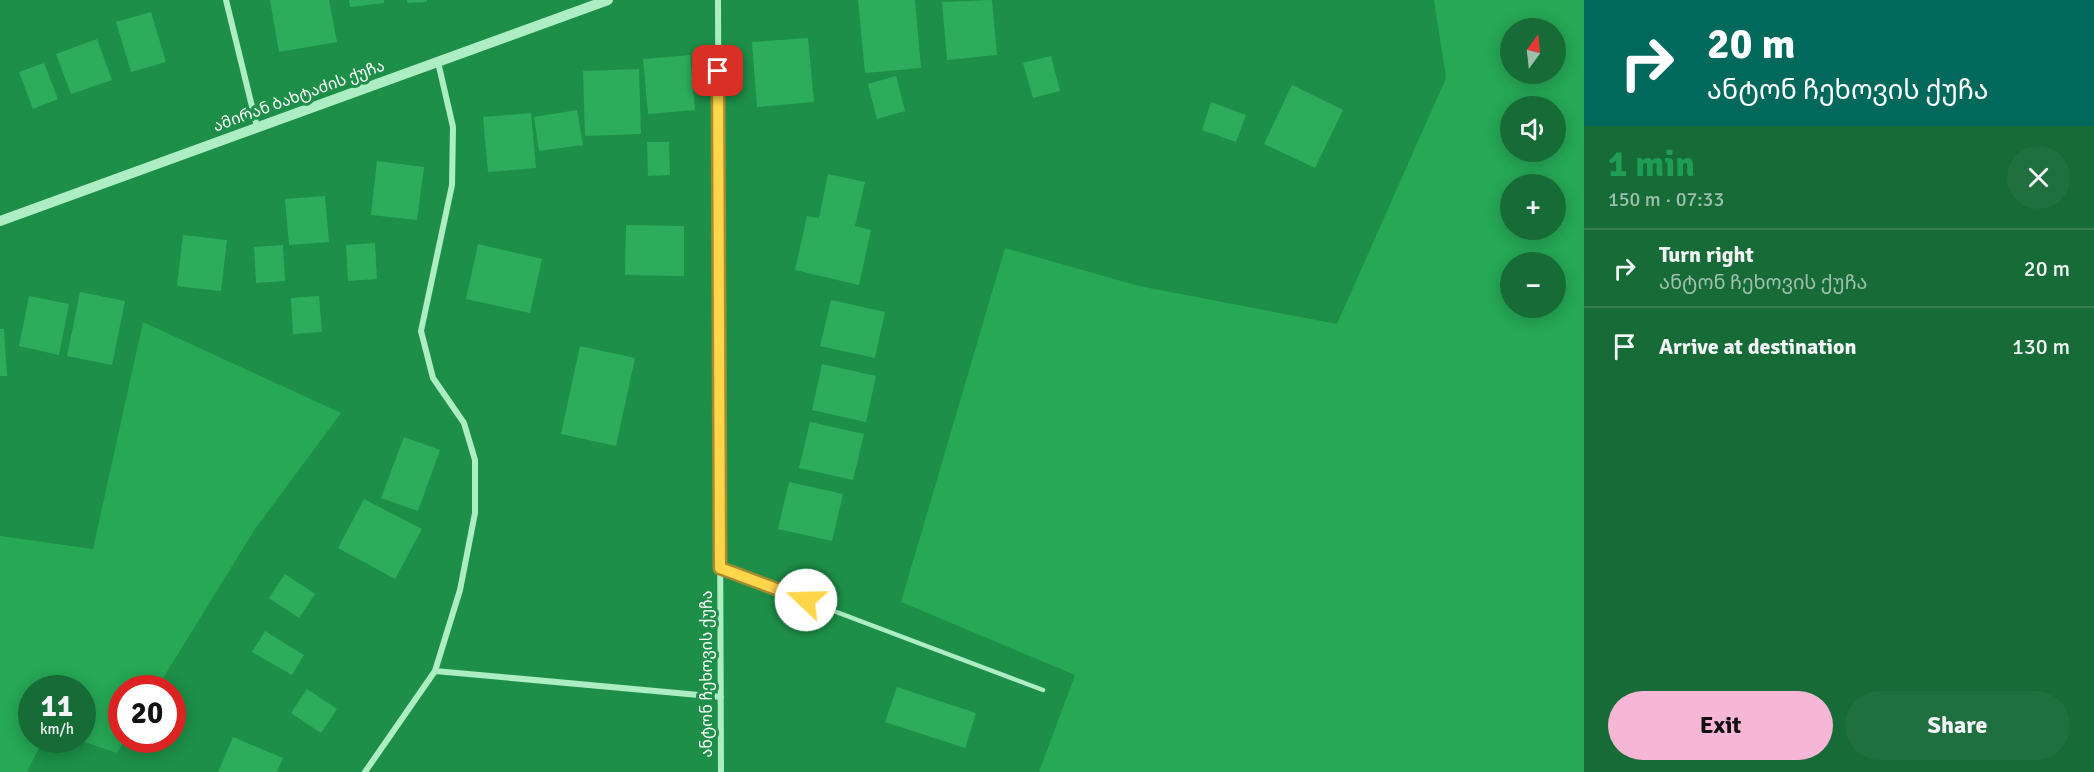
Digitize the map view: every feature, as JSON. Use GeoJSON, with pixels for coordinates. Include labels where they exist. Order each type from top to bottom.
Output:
{"type":"FeatureCollection","features":[{"type":"Feature","properties":{"kind":"street"},"geometry":{"type":"LineString","coordinates":[[226,0],[257,128]]}},
{"type":"Feature","properties":{"kind":"street","name":"ამირან ბახტაძის ქუჩა"},"geometry":{"type":"LineString","coordinates":[[0,220],[608,0]]}},
{"type":"Feature","properties":{"kind":"street","name":"ანტონ ჩეხოვის ქუჩა"},"geometry":{"type":"LineString","coordinates":[[717,0],[721,772]]}},
{"type":"Feature","properties":{"kind":"street"},"geometry":{"type":"LineString","coordinates":[[365,772],[435,671],[460,590],[475,513],[475,460],[464,423],[434,378],[421,331],[452,185],[453,127],[438,62]]}},
{"type":"Feature","properties":{"kind":"street"},"geometry":{"type":"LineString","coordinates":[[435,671],[721,697]]}},
{"type":"Feature","properties":{"kind":"lane"},"geometry":{"type":"LineString","coordinates":[[720,568],[1043,690]]}},
{"type":"Feature","properties":{"kind":"green space"},"geometry":{"type":"Polygon","coordinates":[[[1434,0],[1584,0],[1584,772],[1039,772],[1075,675],[901,602],[1005,248],[1139,286],[1337,324],[1446,78],[1434,0]]]}},
{"type":"Feature","properties":{"kind":"green space"},"geometry":{"type":"Polygon","coordinates":[[[143,322],[341,413],[255,529],[165,675],[108,675],[108,750],[96,746],[96,675],[18,675],[18,753],[36,753],[27,772],[0,772],[0,536],[93,549],[143,322]]]}},
{"type":"Feature","properties":{"kind":"building"},"geometry":{"type":"Polygon","coordinates":[[[270,0],[329,0],[337,42],[279,52],[270,0]]]}},
{"type":"Feature","properties":{"kind":"building"},"geometry":{"type":"Polygon","coordinates":[[[349,0],[384,0],[384,3],[350,7],[349,0]]]}},
{"type":"Feature","properties":{"kind":"building"},"geometry":{"type":"Polygon","coordinates":[[[407,0],[427,0],[427,2],[407,3],[407,0]]]}},
{"type":"Feature","properties":{"kind":"building"},"geometry":{"type":"Polygon","coordinates":[[[858,0],[915,0],[921,68],[865,73],[858,0]]]}},
{"type":"Feature","properties":{"kind":"building"},"geometry":{"type":"Polygon","coordinates":[[[992,0],[997,55],[947,60],[942,2],[992,0]]]}},
{"type":"Feature","properties":{"kind":"building"},"geometry":{"type":"Polygon","coordinates":[[[151,12],[166,62],[131,72],[116,22],[151,12]]]}},
{"type":"Feature","properties":{"kind":"building"},"geometry":{"type":"Polygon","coordinates":[[[808,38],[814,102],[757,107],[752,42],[808,38]]]}},
{"type":"Feature","properties":{"kind":"building"},"geometry":{"type":"Polygon","coordinates":[[[97,39],[112,80],[71,94],[56,54],[97,39]]]}},
{"type":"Feature","properties":{"kind":"building"},"geometry":{"type":"Polygon","coordinates":[[[690,55],[695,110],[648,114],[643,59],[690,55]]]}},
{"type":"Feature","properties":{"kind":"building"},"geometry":{"type":"Polygon","coordinates":[[[1051,56],[1060,91],[1033,98],[1023,63],[1051,56]]]}},
{"type":"Feature","properties":{"kind":"building"},"geometry":{"type":"Polygon","coordinates":[[[44,63],[58,99],[33,109],[19,72],[44,63]]]}},
{"type":"Feature","properties":{"kind":"building"},"geometry":{"type":"Polygon","coordinates":[[[639,69],[641,134],[585,136],[583,71],[639,69]]]}},
{"type":"Feature","properties":{"kind":"building"},"geometry":{"type":"Polygon","coordinates":[[[896,76],[905,111],[877,119],[868,84],[896,76]]]}},
{"type":"Feature","properties":{"kind":"building"},"geometry":{"type":"Polygon","coordinates":[[[1292,85],[1343,110],[1315,168],[1264,144],[1292,85]]]}},
{"type":"Feature","properties":{"kind":"building"},"geometry":{"type":"Polygon","coordinates":[[[1211,102],[1246,115],[1236,142],[1202,130],[1211,102]]]}},
{"type":"Feature","properties":{"kind":"building"},"geometry":{"type":"Polygon","coordinates":[[[577,110],[583,145],[539,151],[534,117],[577,110]]]}},
{"type":"Feature","properties":{"kind":"building"},"geometry":{"type":"Polygon","coordinates":[[[531,113],[536,168],[488,172],[483,117],[531,113]]]}},
{"type":"Feature","properties":{"kind":"building"},"geometry":{"type":"Polygon","coordinates":[[[647,142],[669,142],[670,175],[648,176],[647,142]]]}},
{"type":"Feature","properties":{"kind":"building"},"geometry":{"type":"Polygon","coordinates":[[[377,161],[424,167],[417,220],[371,215],[377,161]]]}},
{"type":"Feature","properties":{"kind":"building"},"geometry":{"type":"Polygon","coordinates":[[[828,174],[865,182],[855,226],[871,230],[859,285],[795,270],[807,216],[819,218],[828,174]]]}},
{"type":"Feature","properties":{"kind":"building"},"geometry":{"type":"Polygon","coordinates":[[[325,196],[329,242],[289,245],[285,199],[325,196]]]}},
{"type":"Feature","properties":{"kind":"building"},"geometry":{"type":"Polygon","coordinates":[[[626,225],[684,226],[684,276],[625,275],[626,225]]]}},
{"type":"Feature","properties":{"kind":"building"},"geometry":{"type":"Polygon","coordinates":[[[183,235],[227,240],[221,291],[177,286],[183,235]]]}},
{"type":"Feature","properties":{"kind":"building"},"geometry":{"type":"Polygon","coordinates":[[[375,243],[377,279],[348,281],[346,245],[375,243]]]}},
{"type":"Feature","properties":{"kind":"building"},"geometry":{"type":"Polygon","coordinates":[[[478,244],[542,259],[530,313],[466,299],[478,244]]]}},
{"type":"Feature","properties":{"kind":"building"},"geometry":{"type":"Polygon","coordinates":[[[283,245],[285,281],[256,283],[254,247],[283,245]]]}},
{"type":"Feature","properties":{"kind":"building"},"geometry":{"type":"Polygon","coordinates":[[[80,292],[125,301],[112,365],[67,356],[80,292]]]}},
{"type":"Feature","properties":{"kind":"building"},"geometry":{"type":"Polygon","coordinates":[[[29,296],[69,304],[59,355],[19,346],[29,296]]]}},
{"type":"Feature","properties":{"kind":"building"},"geometry":{"type":"Polygon","coordinates":[[[319,296],[322,332],[293,334],[291,298],[319,296]]]}},
{"type":"Feature","properties":{"kind":"building"},"geometry":{"type":"Polygon","coordinates":[[[831,300],[885,312],[875,358],[820,346],[831,300]]]}},
{"type":"Feature","properties":{"kind":"building"},"geometry":{"type":"Polygon","coordinates":[[[0,329],[4,329],[7,376],[0,376],[0,329]]]}},
{"type":"Feature","properties":{"kind":"building"},"geometry":{"type":"Polygon","coordinates":[[[580,346],[635,358],[616,446],[561,434],[580,346]]]}},
{"type":"Feature","properties":{"kind":"building"},"geometry":{"type":"Polygon","coordinates":[[[822,364],[876,376],[866,422],[812,410],[822,364]]]}},
{"type":"Feature","properties":{"kind":"building"},"geometry":{"type":"Polygon","coordinates":[[[810,422],[864,434],[853,480],[799,468],[810,422]]]}},
{"type":"Feature","properties":{"kind":"building"},"geometry":{"type":"Polygon","coordinates":[[[404,437],[440,450],[418,511],[381,498],[404,437]]]}},
{"type":"Feature","properties":{"kind":"building"},"geometry":{"type":"Polygon","coordinates":[[[789,482],[843,494],[832,541],[778,529],[789,482]]]}},
{"type":"Feature","properties":{"kind":"building"},"geometry":{"type":"Polygon","coordinates":[[[364,499],[422,529],[395,579],[338,548],[364,499]]]}},
{"type":"Feature","properties":{"kind":"building"},"geometry":{"type":"Polygon","coordinates":[[[285,574],[315,594],[299,618],[269,598],[285,574]]]}},
{"type":"Feature","properties":{"kind":"building"},"geometry":{"type":"Polygon","coordinates":[[[265,631],[304,655],[292,675],[252,652],[265,631]]]}},
{"type":"Feature","properties":{"kind":"building"},"geometry":{"type":"Polygon","coordinates":[[[897,687],[976,713],[965,748],[885,722],[897,687]]]}},
{"type":"Feature","properties":{"kind":"building"},"geometry":{"type":"Polygon","coordinates":[[[307,689],[337,709],[321,733],[291,713],[307,689]]]}},
{"type":"Feature","properties":{"kind":"building"},"geometry":{"type":"Polygon","coordinates":[[[233,737],[283,758],[277,772],[218,772],[233,737]]]}},
{"type":"Feature","properties":{"kind":"route"},"geometry":{"type":"LineString","coordinates":[[718,71],[720,568],[806,600]]}}]}
